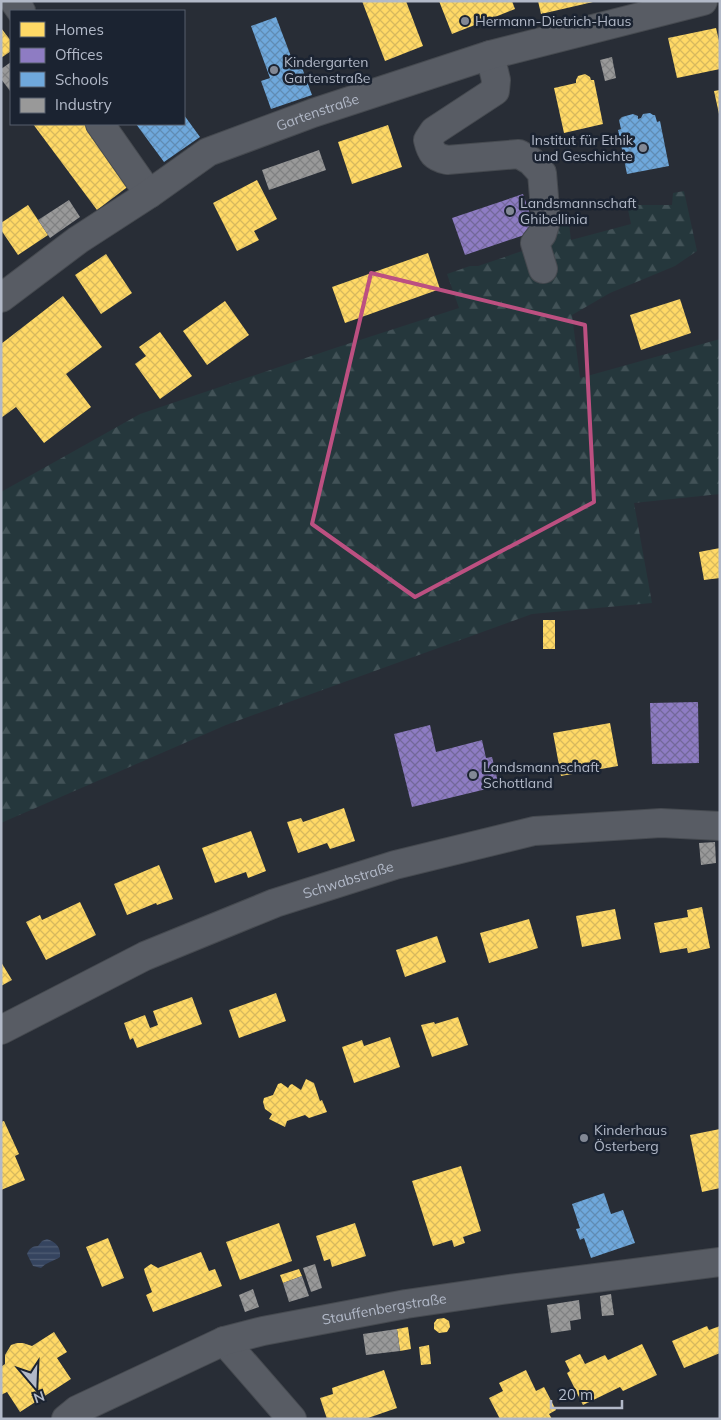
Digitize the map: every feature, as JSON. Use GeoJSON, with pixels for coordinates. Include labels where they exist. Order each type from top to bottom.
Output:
{"type":"FeatureCollection","features":[{"type":"Feature","properties":{"kind":"street","name":"Gartenstraße"},"geometry":{"type":"LineString","coordinates":[[1,298],[78,240],[149,194],[208,152],[301,117],[490,55],[703,1]]}},
{"type":"Feature","properties":{"kind":"street"},"geometry":{"type":"LineString","coordinates":[[490,55],[496,80],[495,91],[434,131],[428,140],[430,149],[438,158],[447,160],[519,154],[531,161],[542,173],[546,221],[542,234],[535,243],[543,269]]}},
{"type":"Feature","properties":{"kind":"street"},"geometry":{"type":"LineString","coordinates":[[101,125],[149,194]]}},
{"type":"Feature","properties":{"kind":"street","name":"Schwabstraße"},"geometry":{"type":"LineString","coordinates":[[1,1030],[145,956],[275,904],[395,865],[534,832],[661,824],[720,826]]}},
{"type":"Feature","properties":{"kind":"street","name":"Stauffenbergstraße"},"geometry":{"type":"LineString","coordinates":[[66,1419],[77,1410],[224,1342],[284,1326],[406,1304],[720,1262]]}},
{"type":"Feature","properties":{"kind":"street"},"geometry":{"type":"LineString","coordinates":[[224,1342],[292,1419]]}},
{"type":"Feature","properties":{"kind":"highlighted area"},"geometry":{"type":"Polygon","coordinates":[[[371,273],[585,325],[594,502],[415,597],[312,524],[371,273]]]}},
{"type":"Feature","properties":{"kind":"green space"},"geometry":{"type":"Polygon","coordinates":[[[684,191],[697,251],[675,266],[610,293],[572,315],[580,378],[720,339],[720,494],[634,503],[652,603],[532,614],[226,725],[1,823],[1,492],[140,414],[459,308],[447,274],[470,266],[478,266],[534,247],[557,214],[568,216],[571,240],[631,224],[627,205],[672,205],[673,193],[684,191]]]}},
{"type":"Feature","properties":{"kind":"water"},"geometry":{"type":"Polygon","coordinates":[[[47,1239],[57,1245],[60,1250],[60,1257],[41,1268],[33,1266],[27,1254],[28,1252],[31,1248],[38,1246],[47,1239]]]}},
{"type":"Feature","properties":{"kind":"building: Homes"},"geometry":{"type":"Polygon","coordinates":[[[362,1],[406,1],[423,46],[385,61],[362,1]]]}},
{"type":"Feature","properties":{"kind":"building: Homes","name":"Hermann-Dietrich-Haus"},"geometry":{"type":"Polygon","coordinates":[[[439,1],[512,1],[515,9],[452,34],[439,1]]]}},
{"type":"Feature","properties":{"kind":"building: Homes"},"geometry":{"type":"Polygon","coordinates":[[[538,1],[593,1],[593,2],[541,14],[538,1]]]}},
{"type":"Feature","properties":{"kind":"building: Homes"},"geometry":{"type":"Polygon","coordinates":[[[1,28],[10,40],[10,52],[1,58],[1,28]]]}},
{"type":"Feature","properties":{"kind":"building: Homes"},"geometry":{"type":"Polygon","coordinates":[[[716,28],[720,45],[720,69],[677,78],[668,38],[716,28]]]}},
{"type":"Feature","properties":{"kind":"building: Homes"},"geometry":{"type":"Polygon","coordinates":[[[585,74],[591,80],[594,80],[603,124],[564,133],[554,88],[576,83],[578,76],[585,74]]]}},
{"type":"Feature","properties":{"kind":"building: Homes"},"geometry":{"type":"Polygon","coordinates":[[[720,90],[720,114],[719,114],[714,91],[720,90]]]}},
{"type":"Feature","properties":{"kind":"building: Homes"},"geometry":{"type":"Polygon","coordinates":[[[34,125],[85,125],[130,185],[97,210],[34,125]]]}},
{"type":"Feature","properties":{"kind":"building: Homes"},"geometry":{"type":"Polygon","coordinates":[[[388,125],[402,167],[352,184],[338,142],[388,125]]]}},
{"type":"Feature","properties":{"kind":"building: Homes"},"geometry":{"type":"Polygon","coordinates":[[[257,180],[277,219],[254,231],[259,240],[237,251],[213,203],[257,180]]]}},
{"type":"Feature","properties":{"kind":"building: Homes"},"geometry":{"type":"Polygon","coordinates":[[[28,205],[48,235],[18,255],[1,230],[1,223],[28,205]]]}},
{"type":"Feature","properties":{"kind":"building: Homes"},"geometry":{"type":"Polygon","coordinates":[[[428,253],[440,289],[345,323],[332,287],[428,253]]]}},
{"type":"Feature","properties":{"kind":"building: Homes"},"geometry":{"type":"Polygon","coordinates":[[[106,254],[132,293],[101,314],[75,275],[106,254]]]}},
{"type":"Feature","properties":{"kind":"building: Homes"},"geometry":{"type":"Polygon","coordinates":[[[63,296],[102,347],[66,374],[91,407],[44,443],[16,407],[1,418],[1,344],[63,296]]]}},
{"type":"Feature","properties":{"kind":"building: Homes"},"geometry":{"type":"Polygon","coordinates":[[[680,299],[691,333],[641,350],[630,315],[680,299]]]}},
{"type":"Feature","properties":{"kind":"building: Homes"},"geometry":{"type":"Polygon","coordinates":[[[225,301],[249,335],[207,365],[183,331],[225,301]]]}},
{"type":"Feature","properties":{"kind":"building: Homes"},"geometry":{"type":"Polygon","coordinates":[[[160,332],[192,376],[160,399],[135,364],[146,356],[139,347],[160,332]]]}},
{"type":"Feature","properties":{"kind":"building: Homes"},"geometry":{"type":"Polygon","coordinates":[[[720,548],[720,578],[704,580],[699,552],[720,548]]]}},
{"type":"Feature","properties":{"kind":"building: Homes"},"geometry":{"type":"Polygon","coordinates":[[[543,620],[555,620],[555,649],[543,649],[543,620]]]}},
{"type":"Feature","properties":{"kind":"building: Homes"},"geometry":{"type":"Polygon","coordinates":[[[610,723],[618,766],[561,776],[553,733],[610,723]]]}},
{"type":"Feature","properties":{"kind":"building: Homes"},"geometry":{"type":"Polygon","coordinates":[[[344,808],[355,841],[330,849],[327,843],[298,853],[287,822],[301,818],[303,822],[344,808]]]}},
{"type":"Feature","properties":{"kind":"building: Homes"},"geometry":{"type":"Polygon","coordinates":[[[251,831],[266,871],[248,878],[246,872],[215,883],[202,848],[251,831]]]}},
{"type":"Feature","properties":{"kind":"building: Homes"},"geometry":{"type":"Polygon","coordinates":[[[159,865],[173,899],[157,905],[156,903],[127,915],[114,884],[159,865]]]}},
{"type":"Feature","properties":{"kind":"building: Homes"},"geometry":{"type":"Polygon","coordinates":[[[80,902],[96,935],[46,960],[26,922],[40,915],[42,920],[80,902]]]}},
{"type":"Feature","properties":{"kind":"building: Homes"},"geometry":{"type":"Polygon","coordinates":[[[702,907],[710,948],[688,953],[687,948],[660,953],[654,923],[688,917],[687,910],[702,907]]]}},
{"type":"Feature","properties":{"kind":"building: Homes"},"geometry":{"type":"Polygon","coordinates":[[[615,909],[621,939],[582,947],[576,916],[615,909]]]}},
{"type":"Feature","properties":{"kind":"building: Homes"},"geometry":{"type":"Polygon","coordinates":[[[529,919],[538,948],[489,963],[480,933],[529,919]]]}},
{"type":"Feature","properties":{"kind":"building: Homes"},"geometry":{"type":"Polygon","coordinates":[[[437,936],[446,962],[405,977],[396,950],[437,936]]]}},
{"type":"Feature","properties":{"kind":"building: Homes"},"geometry":{"type":"Polygon","coordinates":[[[1,962],[12,980],[1,986],[1,962]]]}},
{"type":"Feature","properties":{"kind":"building: Homes"},"geometry":{"type":"Polygon","coordinates":[[[276,993],[286,1021],[239,1038],[229,1010],[276,993]]]}},
{"type":"Feature","properties":{"kind":"building: Homes"},"geometry":{"type":"Polygon","coordinates":[[[192,997],[202,1024],[137,1048],[133,1038],[130,1040],[124,1023],[145,1015],[150,1028],[158,1025],[153,1011],[192,997]]]}},
{"type":"Feature","properties":{"kind":"building: Homes"},"geometry":{"type":"Polygon","coordinates":[[[458,1017],[468,1045],[432,1057],[421,1025],[434,1022],[435,1024],[458,1017]]]}},
{"type":"Feature","properties":{"kind":"building: Homes"},"geometry":{"type":"Polygon","coordinates":[[[390,1037],[400,1067],[354,1083],[342,1047],[362,1040],[364,1046],[390,1037]]]}},
{"type":"Feature","properties":{"kind":"building: Homes"},"geometry":{"type":"Polygon","coordinates":[[[306,1079],[314,1083],[320,1101],[322,1100],[327,1112],[309,1118],[305,1115],[287,1121],[285,1127],[269,1119],[272,1114],[265,1109],[264,1098],[273,1095],[278,1084],[281,1083],[288,1088],[292,1084],[301,1090],[306,1079]]]}},
{"type":"Feature","properties":{"kind":"building: Homes"},"geometry":{"type":"Polygon","coordinates":[[[4,1121],[19,1154],[15,1156],[25,1180],[1,1190],[1,1122],[4,1121]]]}},
{"type":"Feature","properties":{"kind":"building: Homes"},"geometry":{"type":"Polygon","coordinates":[[[720,1129],[720,1188],[702,1192],[690,1135],[720,1129]]]}},
{"type":"Feature","properties":{"kind":"building: Homes"},"geometry":{"type":"Polygon","coordinates":[[[461,1166],[481,1231],[463,1237],[465,1243],[454,1247],[452,1240],[433,1246],[412,1181],[461,1166]]]}},
{"type":"Feature","properties":{"kind":"building: Homes"},"geometry":{"type":"Polygon","coordinates":[[[279,1223],[292,1261],[240,1280],[226,1242],[279,1223]]]}},
{"type":"Feature","properties":{"kind":"building: Homes"},"geometry":{"type":"Polygon","coordinates":[[[355,1223],[366,1256],[332,1267],[330,1259],[324,1261],[316,1236],[355,1223]]]}},
{"type":"Feature","properties":{"kind":"building: Homes"},"geometry":{"type":"Polygon","coordinates":[[[108,1238],[124,1278],[102,1287],[86,1247],[108,1238]]]}},
{"type":"Feature","properties":{"kind":"building: Homes"},"geometry":{"type":"Polygon","coordinates":[[[201,1252],[209,1271],[215,1269],[222,1286],[153,1312],[146,1295],[152,1292],[144,1269],[151,1264],[158,1268],[201,1252]]]}},
{"type":"Feature","properties":{"kind":"building: Homes"},"geometry":{"type":"Polygon","coordinates":[[[299,1269],[302,1276],[283,1283],[280,1275],[299,1269]]]}},
{"type":"Feature","properties":{"kind":"building: Homes"},"geometry":{"type":"Polygon","coordinates":[[[444,1318],[449,1321],[450,1327],[447,1332],[439,1333],[434,1329],[434,1323],[437,1319],[444,1318]]]}},
{"type":"Feature","properties":{"kind":"building: Homes"},"geometry":{"type":"Polygon","coordinates":[[[707,1326],[709,1330],[720,1326],[720,1353],[684,1368],[672,1341],[707,1326]]]}},
{"type":"Feature","properties":{"kind":"building: Homes"},"geometry":{"type":"Polygon","coordinates":[[[408,1327],[411,1349],[400,1351],[397,1329],[408,1327]]]}},
{"type":"Feature","properties":{"kind":"building: Homes"},"geometry":{"type":"Polygon","coordinates":[[[54,1332],[67,1352],[57,1358],[71,1379],[20,1412],[7,1392],[1,1395],[1,1367],[5,1364],[5,1355],[11,1345],[23,1343],[32,1346],[54,1332]]]}},
{"type":"Feature","properties":{"kind":"building: Homes"},"geometry":{"type":"Polygon","coordinates":[[[642,1344],[657,1375],[623,1391],[620,1387],[583,1405],[567,1373],[570,1371],[565,1361],[580,1354],[585,1364],[605,1355],[608,1360],[642,1344]]]}},
{"type":"Feature","properties":{"kind":"building: Homes"},"geometry":{"type":"Polygon","coordinates":[[[429,1345],[431,1364],[421,1365],[419,1347],[429,1345]]]}},
{"type":"Feature","properties":{"kind":"building: Homes"},"geometry":{"type":"Polygon","coordinates":[[[384,1370],[397,1408],[365,1419],[327,1419],[320,1398],[333,1394],[332,1388],[384,1370]]]}},
{"type":"Feature","properties":{"kind":"building: Homes"},"geometry":{"type":"Polygon","coordinates":[[[526,1370],[536,1391],[544,1387],[556,1410],[549,1414],[552,1419],[500,1419],[489,1398],[503,1391],[499,1383],[526,1370]]]}},
{"type":"Feature","properties":{"kind":"building: Offices"},"geometry":{"type":"Polygon","coordinates":[[[523,194],[536,231],[465,255],[452,218],[523,194]]]}},
{"type":"Feature","properties":{"kind":"building: Offices"},"geometry":{"type":"Polygon","coordinates":[[[698,702],[699,763],[652,764],[650,703],[698,702]]]}},
{"type":"Feature","properties":{"kind":"building: Offices"},"geometry":{"type":"Polygon","coordinates":[[[430,725],[436,752],[482,740],[486,758],[492,757],[499,786],[412,807],[394,734],[430,725]]]}},
{"type":"Feature","properties":{"kind":"building: Schools"},"geometry":{"type":"Polygon","coordinates":[[[276,17],[295,67],[301,65],[312,95],[271,109],[261,81],[270,78],[251,26],[276,17]]]}},
{"type":"Feature","properties":{"kind":"building: Schools","name":"Institut für Ethik und Geschichte"},"geometry":{"type":"Polygon","coordinates":[[[650,113],[655,115],[657,122],[660,121],[669,166],[627,174],[618,130],[621,129],[619,120],[622,117],[633,114],[638,116],[638,119],[643,114],[650,113]]]}},
{"type":"Feature","properties":{"kind":"building: Schools"},"geometry":{"type":"Polygon","coordinates":[[[185,116],[200,137],[164,162],[137,125],[185,125],[185,116]]]}},
{"type":"Feature","properties":{"kind":"building: Schools"},"geometry":{"type":"Polygon","coordinates":[[[604,1193],[611,1214],[623,1210],[635,1243],[591,1258],[584,1238],[580,1240],[576,1229],[580,1228],[572,1204],[604,1193]]]}},
{"type":"Feature","properties":{"kind":"building: Industry"},"geometry":{"type":"Polygon","coordinates":[[[612,57],[616,78],[605,81],[600,60],[612,57]]]}},
{"type":"Feature","properties":{"kind":"building: Industry"},"geometry":{"type":"Polygon","coordinates":[[[10,63],[10,91],[1,79],[1,69],[10,63]]]}},
{"type":"Feature","properties":{"kind":"building: Industry"},"geometry":{"type":"Polygon","coordinates":[[[319,150],[326,170],[269,190],[262,170],[319,150]]]}},
{"type":"Feature","properties":{"kind":"building: Industry"},"geometry":{"type":"Polygon","coordinates":[[[69,200],[80,217],[50,238],[38,220],[69,200]]]}},
{"type":"Feature","properties":{"kind":"building: Industry"},"geometry":{"type":"Polygon","coordinates":[[[715,842],[716,863],[701,865],[699,843],[715,842]]]}},
{"type":"Feature","properties":{"kind":"building: Industry"},"geometry":{"type":"Polygon","coordinates":[[[315,1264],[322,1288],[311,1292],[303,1268],[315,1264]]]}},
{"type":"Feature","properties":{"kind":"building: Industry"},"geometry":{"type":"Polygon","coordinates":[[[302,1276],[309,1296],[289,1302],[283,1283],[302,1276]]]}},
{"type":"Feature","properties":{"kind":"building: Industry"},"geometry":{"type":"Polygon","coordinates":[[[253,1289],[259,1307],[245,1312],[239,1295],[253,1289]]]}},
{"type":"Feature","properties":{"kind":"building: Industry"},"geometry":{"type":"Polygon","coordinates":[[[611,1294],[614,1315],[602,1316],[600,1296],[611,1294]]]}},
{"type":"Feature","properties":{"kind":"building: Industry"},"geometry":{"type":"Polygon","coordinates":[[[579,1300],[581,1319],[570,1321],[571,1330],[551,1333],[547,1305],[579,1300]]]}},
{"type":"Feature","properties":{"kind":"building: Industry"},"geometry":{"type":"Polygon","coordinates":[[[397,1329],[400,1351],[366,1355],[363,1334],[397,1329]]]}},
{"type":"Feature","properties":{"kind":"place","name":"Hermann-Dietrich-Haus"},"geometry":{"type":"Point","coordinates":[465,21]}},
{"type":"Feature","properties":{"kind":"place","name":"Kindergarten Gartenstraße"},"geometry":{"type":"Point","coordinates":[274,70]}},
{"type":"Feature","properties":{"kind":"place","name":"Institut für Ethik und Geschichte"},"geometry":{"type":"Point","coordinates":[643,148]}},
{"type":"Feature","properties":{"kind":"place","name":"Landsmannschaft Ghibellinia"},"geometry":{"type":"Point","coordinates":[510,211]}},
{"type":"Feature","properties":{"kind":"place","name":"Landsmannschaft Schottland"},"geometry":{"type":"Point","coordinates":[473,775]}},
{"type":"Feature","properties":{"kind":"place","name":"Kinderhaus Österberg"},"geometry":{"type":"Point","coordinates":[584,1138]}}]}
